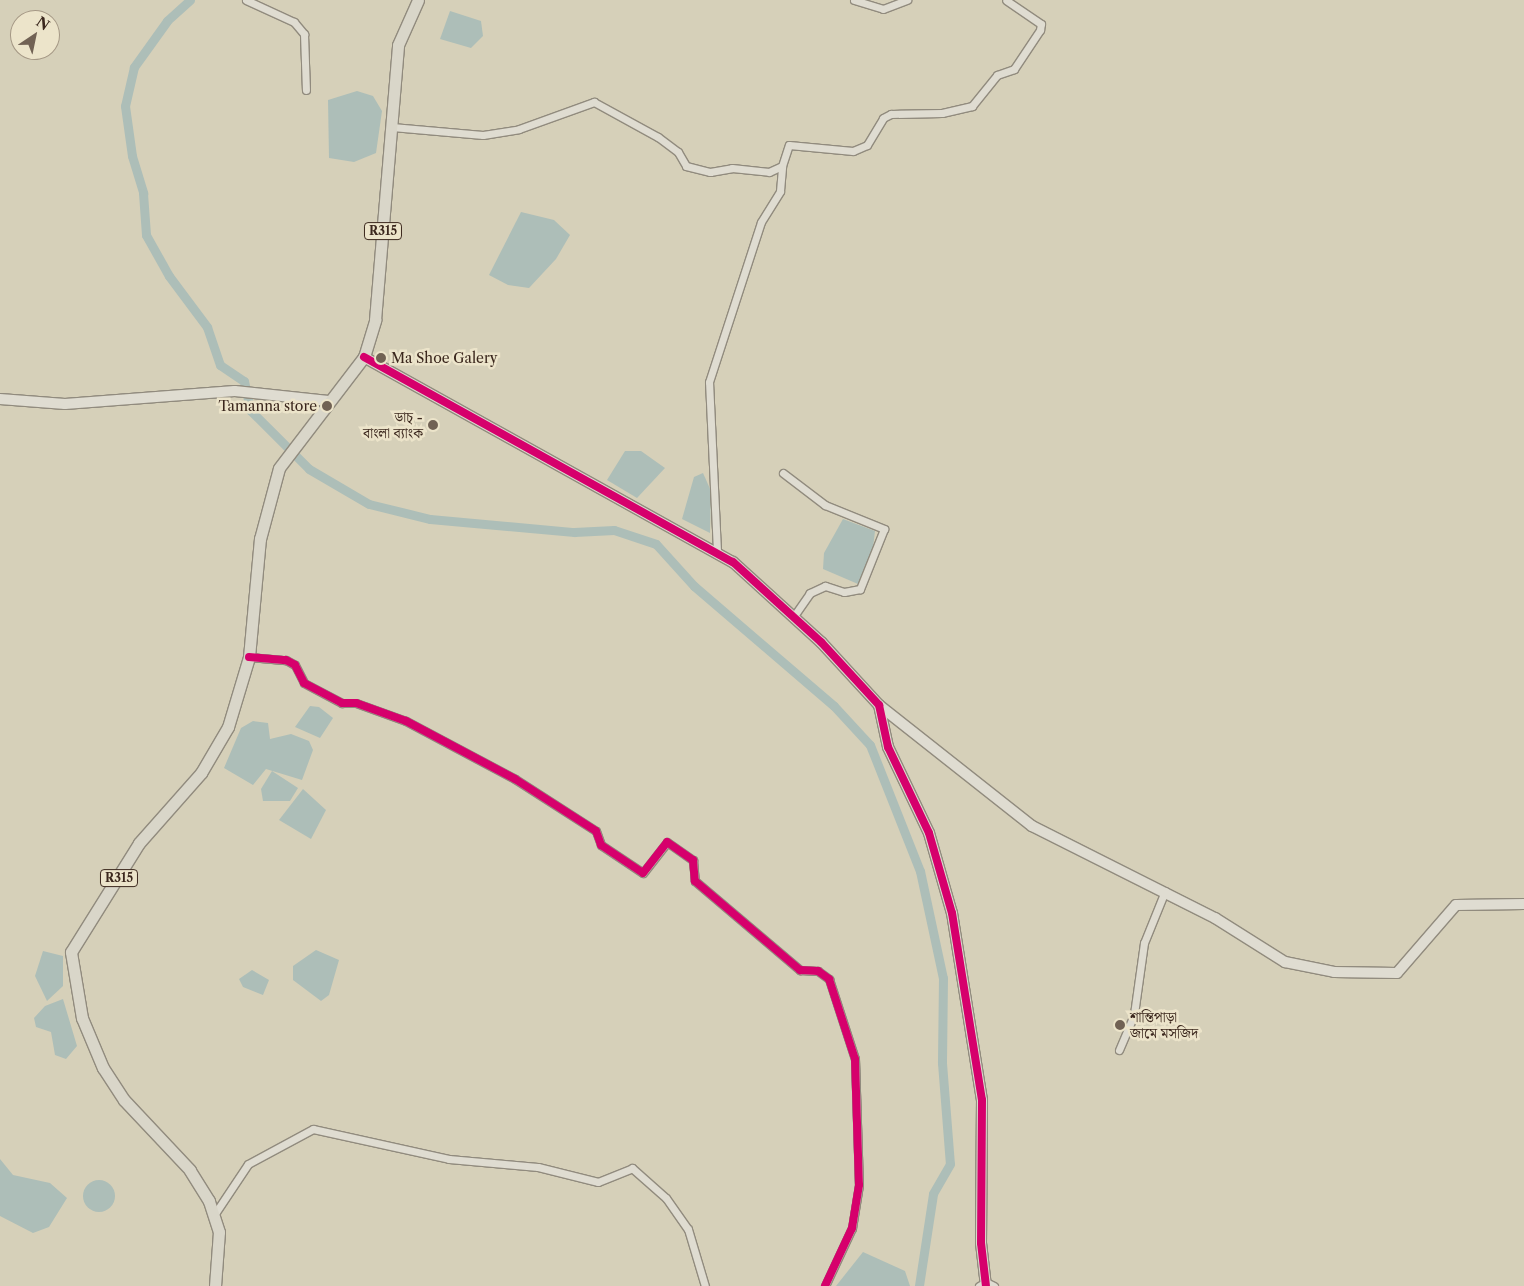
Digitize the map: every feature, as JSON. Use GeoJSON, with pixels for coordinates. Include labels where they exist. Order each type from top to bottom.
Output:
{"type":"FeatureCollection","features":[{"type":"Feature","properties":{"kind":"main road","name":"R315"},"geometry":{"type":"LineString","coordinates":[[215,1286],[219,1232],[214,1215],[190,1170],[124,1100],[103,1068],[82,1018],[71,952],[139,843],[202,773],[228,727],[249,657],[265,508],[295,442],[364,357],[375,320],[398,45],[418,0]]}},
{"type":"Feature","properties":{"kind":"street"},"geometry":{"type":"LineString","coordinates":[[246,0],[294,22],[304,34],[306,90]]}},
{"type":"Feature","properties":{"kind":"street"},"geometry":{"type":"LineString","coordinates":[[854,0],[883,10],[907,0]]}},
{"type":"Feature","properties":{"kind":"street"},"geometry":{"type":"LineString","coordinates":[[718,551],[709,382],[761,222],[780,191],[782,166],[790,145],[853,151],[867,145],[883,118],[891,114],[942,114],[972,106],[997,75],[1014,69],[1040,30],[1041,24],[1006,0]]}},
{"type":"Feature","properties":{"kind":"street"},"geometry":{"type":"LineString","coordinates":[[392,127],[483,135],[519,129],[594,102],[658,137],[686,166],[710,172],[732,168],[769,172],[782,166]]}},
{"type":"Feature","properties":{"kind":"street"},"geometry":{"type":"LineString","coordinates":[[364,357],[718,551],[794,616],[879,705],[1032,826],[1164,892],[1284,962],[1334,972],[1397,974],[1456,904],[1524,904]]}},
{"type":"Feature","properties":{"kind":"street"},"geometry":{"type":"LineString","coordinates":[[0,399],[65,404],[235,391],[328,401]]}},
{"type":"Feature","properties":{"kind":"street"},"geometry":{"type":"LineString","coordinates":[[783,473],[825,505],[884,529],[860,589],[844,592],[826,586],[810,592],[794,616]]}},
{"type":"Feature","properties":{"kind":"street"},"geometry":{"type":"LineString","coordinates":[[249,657],[286,660],[295,665],[304,683],[334,699],[406,721],[515,779],[596,831],[601,845],[643,873],[667,842],[693,860],[695,881],[800,970],[818,970],[829,979],[855,1059],[859,1185],[852,1228],[825,1286]]}},
{"type":"Feature","properties":{"kind":"street"},"geometry":{"type":"LineString","coordinates":[[879,705],[888,747],[928,833],[952,913],[982,1100],[986,1285]]}},
{"type":"Feature","properties":{"kind":"street"},"geometry":{"type":"LineString","coordinates":[[1119,1050],[1134,1014],[1144,943],[1164,892]]}},
{"type":"Feature","properties":{"kind":"street"},"geometry":{"type":"LineString","coordinates":[[214,1215],[248,1164],[313,1130],[449,1159],[538,1167],[598,1182],[632,1168],[666,1198],[688,1230],[705,1286]]}},
{"type":"Feature","properties":{"kind":"shaded area"},"geometry":{"type":"Polygon","coordinates":[[[450,11],[481,21],[483,36],[471,48],[440,39],[450,11]]]}},
{"type":"Feature","properties":{"kind":"shaded area"},"geometry":{"type":"Polygon","coordinates":[[[357,91],[373,96],[382,111],[376,153],[354,162],[329,158],[328,100],[357,91]]]}},
{"type":"Feature","properties":{"kind":"shaded area"},"geometry":{"type":"Polygon","coordinates":[[[521,212],[554,220],[570,235],[556,259],[529,288],[508,285],[489,275],[521,212]]]}},
{"type":"Feature","properties":{"kind":"shaded area"},"geometry":{"type":"Polygon","coordinates":[[[625,451],[641,451],[665,468],[637,498],[607,480],[625,451]]]}},
{"type":"Feature","properties":{"kind":"shaded area"},"geometry":{"type":"Polygon","coordinates":[[[703,473],[711,491],[710,533],[682,519],[694,477],[703,473]]]}},
{"type":"Feature","properties":{"kind":"shaded area"},"geometry":{"type":"Polygon","coordinates":[[[843,519],[875,531],[873,548],[858,584],[823,569],[824,553],[843,519]]]}},
{"type":"Feature","properties":{"kind":"shaded area"},"geometry":{"type":"Polygon","coordinates":[[[310,706],[319,707],[333,718],[320,738],[295,727],[310,706]]]}},
{"type":"Feature","properties":{"kind":"shaded area"},"geometry":{"type":"Polygon","coordinates":[[[253,721],[268,723],[270,739],[291,734],[309,741],[313,750],[302,780],[266,769],[253,785],[224,768],[241,728],[253,721]]]}},
{"type":"Feature","properties":{"kind":"shaded area"},"geometry":{"type":"Polygon","coordinates":[[[272,771],[298,788],[290,801],[263,801],[261,789],[272,771]]]}},
{"type":"Feature","properties":{"kind":"shaded area"},"geometry":{"type":"Polygon","coordinates":[[[303,789],[326,810],[311,839],[279,820],[303,789]]]}},
{"type":"Feature","properties":{"kind":"shaded area"},"geometry":{"type":"Polygon","coordinates":[[[316,950],[339,960],[329,995],[321,1001],[293,980],[293,966],[316,950]]]}},
{"type":"Feature","properties":{"kind":"shaded area"},"geometry":{"type":"Polygon","coordinates":[[[43,951],[63,956],[63,986],[47,1001],[35,976],[43,951]]]}},
{"type":"Feature","properties":{"kind":"shaded area"},"geometry":{"type":"Polygon","coordinates":[[[252,970],[269,980],[263,995],[243,987],[239,979],[252,970]]]}},
{"type":"Feature","properties":{"kind":"shaded area"},"geometry":{"type":"Polygon","coordinates":[[[63,999],[77,1046],[66,1059],[55,1055],[51,1032],[36,1027],[34,1018],[45,1006],[63,999]]]}},
{"type":"Feature","properties":{"kind":"shaded area"},"geometry":{"type":"Polygon","coordinates":[[[0,1159],[13,1175],[50,1183],[67,1198],[49,1227],[33,1233],[0,1216],[0,1159]]]}},
{"type":"Feature","properties":{"kind":"shaded area"},"geometry":{"type":"Polygon","coordinates":[[[99,1180],[105,1181],[110,1185],[114,1190],[114,1202],[110,1207],[105,1211],[99,1212],[93,1211],[88,1207],[84,1202],[83,1196],[84,1190],[88,1185],[93,1181],[99,1180]]]}},
{"type":"Feature","properties":{"kind":"shaded area"},"geometry":{"type":"Polygon","coordinates":[[[863,1252],[905,1271],[910,1286],[836,1286],[863,1252]]]}},
{"type":"Feature","properties":{"kind":"waterway"},"geometry":{"type":"LineString","coordinates":[[190,0],[167,21],[134,67],[125,106],[132,156],[143,193],[146,235],[169,276],[207,327],[220,365],[244,381],[250,410],[309,469],[369,504],[430,519],[574,532],[614,530],[656,544],[694,586],[834,706],[870,745],[920,871],[943,978],[942,1063],[950,1164],[933,1194],[919,1286]]}},
{"type":"Feature","properties":{"kind":"cycle path"},"geometry":{"type":"LineString","coordinates":[[364,357],[733,562],[821,642],[879,705],[888,747],[929,833],[952,913],[982,1100],[981,1243],[986,1286]]}},
{"type":"Feature","properties":{"kind":"cycle path"},"geometry":{"type":"LineString","coordinates":[[249,657],[286,660],[295,665],[304,683],[342,703],[356,703],[406,721],[515,779],[596,831],[601,845],[643,873],[667,842],[693,860],[695,881],[800,970],[818,971],[829,979],[855,1059],[859,1185],[852,1228],[825,1286]]}},
{"type":"Feature","properties":{"kind":"place","name":"Ma Shoe Galery"},"geometry":{"type":"Point","coordinates":[381,358]}},
{"type":"Feature","properties":{"kind":"place","name":"Tamanna store"},"geometry":{"type":"Point","coordinates":[327,406]}},
{"type":"Feature","properties":{"kind":"place","name":"ডাচ্ - বাংলা ব্যাংক"},"geometry":{"type":"Point","coordinates":[433,425]}},
{"type":"Feature","properties":{"kind":"place","name":"শান্তিপাড়া জামে মসজিদ"},"geometry":{"type":"Point","coordinates":[1120,1025]}}]}
